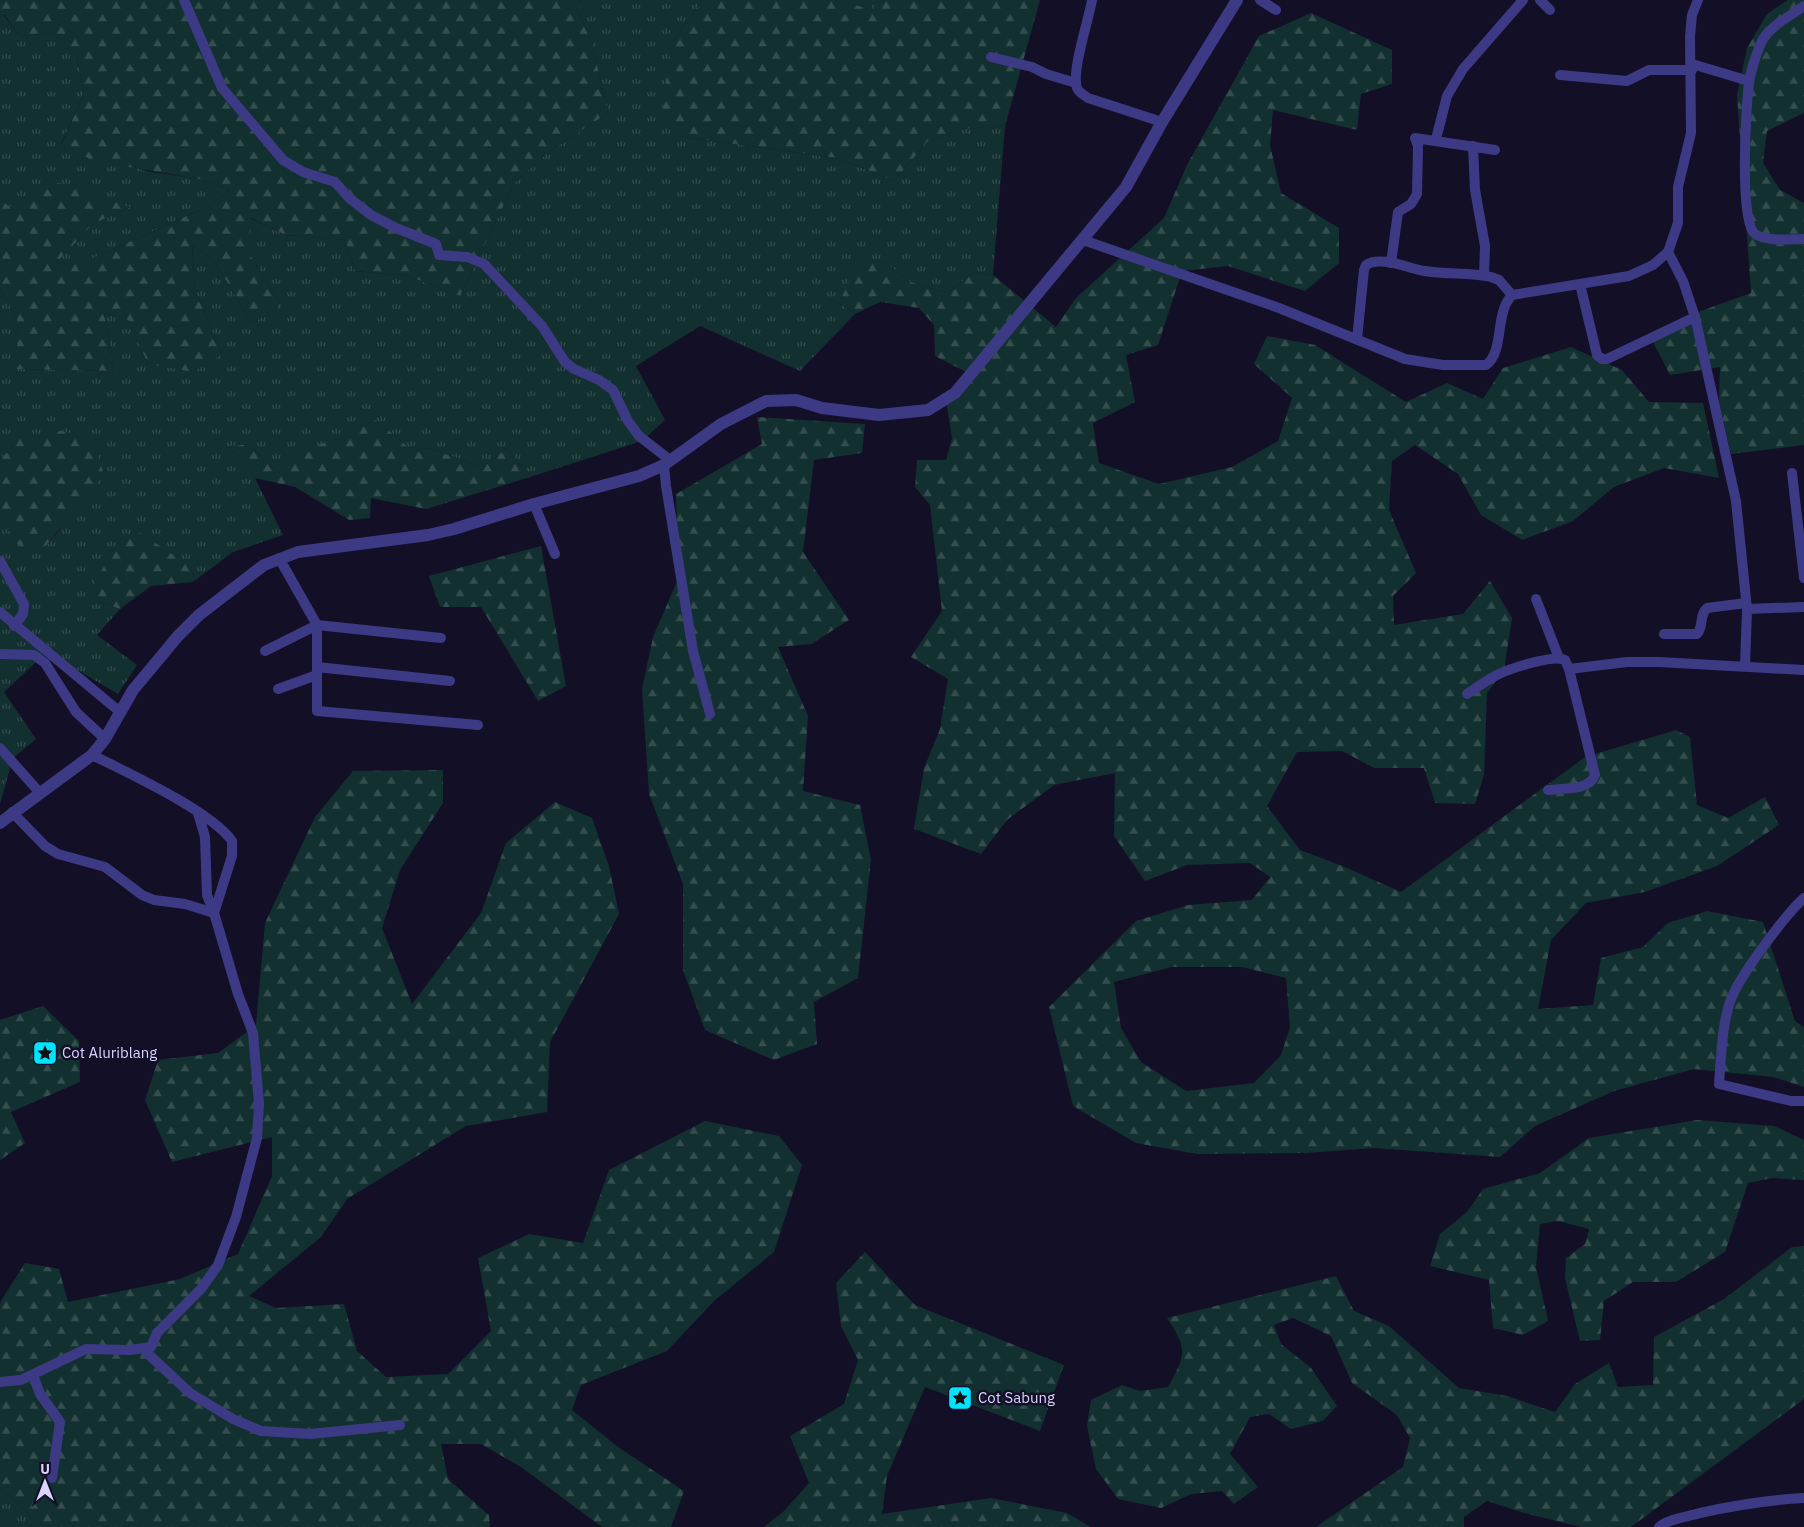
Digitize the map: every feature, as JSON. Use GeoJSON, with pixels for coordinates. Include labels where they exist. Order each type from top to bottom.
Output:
{"type":"FeatureCollection","features":[{"type":"Feature","properties":{"kind":"street"},"geometry":{"type":"LineString","coordinates":[[184,0],[222,88],[284,160],[303,172],[335,182],[349,198],[371,215],[396,228],[436,244],[439,254],[467,257],[484,264],[542,326],[565,362],[614,390],[628,421],[639,436],[667,462],[666,486],[693,651],[710,714]]}},
{"type":"Feature","properties":{"kind":"street"},"geometry":{"type":"LineString","coordinates":[[1092,0],[1082,41],[1076,83],[1078,91],[1088,98],[1162,122]]}},
{"type":"Feature","properties":{"kind":"street"},"geometry":{"type":"LineString","coordinates":[[0,822],[92,755],[105,739],[133,690],[178,636],[199,615],[264,565],[279,558],[319,548],[428,535],[639,476],[667,462],[721,424],[766,401],[796,400],[822,408],[879,415],[928,410],[956,393],[1126,187],[1162,122],[1237,0]]}},
{"type":"Feature","properties":{"kind":"street"},"geometry":{"type":"LineString","coordinates":[[1260,0],[1276,10]]}},
{"type":"Feature","properties":{"kind":"street"},"geometry":{"type":"LineString","coordinates":[[1436,139],[1447,96],[1463,69],[1523,0]]}},
{"type":"Feature","properties":{"kind":"street"},"geometry":{"type":"LineString","coordinates":[[1540,0],[1550,10]]}},
{"type":"Feature","properties":{"kind":"street"},"geometry":{"type":"LineString","coordinates":[[1083,240],[1279,308],[1405,359],[1443,365],[1483,366],[1489,363],[1494,354],[1503,309],[1512,295],[1629,276],[1653,265],[1668,252],[1678,223],[1678,188],[1691,133],[1692,15],[1698,0]]}},
{"type":"Feature","properties":{"kind":"street"},"geometry":{"type":"LineString","coordinates":[[1804,6],[1768,32],[1762,42],[1749,81],[1746,117],[1745,198],[1750,229],[1762,237],[1804,239]]}},
{"type":"Feature","properties":{"kind":"street"},"geometry":{"type":"LineString","coordinates":[[991,57],[1032,66],[1046,74],[1076,83]]}},
{"type":"Feature","properties":{"kind":"street"},"geometry":{"type":"LineString","coordinates":[[1560,75],[1627,81],[1650,70],[1692,67],[1749,81]]}},
{"type":"Feature","properties":{"kind":"street"},"geometry":{"type":"LineString","coordinates":[[1391,263],[1398,212],[1412,204],[1417,194],[1418,146],[1414,139],[1417,137],[1436,139],[1495,150]]}},
{"type":"Feature","properties":{"kind":"street"},"geometry":{"type":"LineString","coordinates":[[1474,146],[1475,190],[1485,246],[1484,275]]}},
{"type":"Feature","properties":{"kind":"street"},"geometry":{"type":"LineString","coordinates":[[1668,252],[1683,281],[1694,317],[1736,501],[1746,606],[1745,666]]}},
{"type":"Feature","properties":{"kind":"street"},"geometry":{"type":"LineString","coordinates":[[1357,339],[1366,265],[1373,262],[1407,265],[1428,272],[1484,275],[1499,280],[1512,295]]}},
{"type":"Feature","properties":{"kind":"street"},"geometry":{"type":"LineString","coordinates":[[1580,284],[1597,355],[1602,359],[1607,360],[1636,347],[1694,317]]}},
{"type":"Feature","properties":{"kind":"street"},"geometry":{"type":"LineString","coordinates":[[1792,473],[1804,578]]}},
{"type":"Feature","properties":{"kind":"street"},"geometry":{"type":"LineString","coordinates":[[534,504],[555,554]]}},
{"type":"Feature","properties":{"kind":"street"},"geometry":{"type":"LineString","coordinates":[[279,558],[317,625],[317,711],[478,725]]}},
{"type":"Feature","properties":{"kind":"street"},"geometry":{"type":"LineString","coordinates":[[0,561],[24,604],[23,614],[14,626]]}},
{"type":"Feature","properties":{"kind":"street"},"geometry":{"type":"LineString","coordinates":[[1536,599],[1560,658]]}},
{"type":"Feature","properties":{"kind":"street"},"geometry":{"type":"LineString","coordinates":[[1664,634],[1697,634],[1700,630],[1702,613],[1706,608],[1746,606],[1804,607]]}},
{"type":"Feature","properties":{"kind":"street"},"geometry":{"type":"LineString","coordinates":[[0,612],[4,613],[14,626],[120,712]]}},
{"type":"Feature","properties":{"kind":"street"},"geometry":{"type":"LineString","coordinates":[[265,651],[317,625],[441,638]]}},
{"type":"Feature","properties":{"kind":"street"},"geometry":{"type":"LineString","coordinates":[[0,654],[34,655],[45,662],[76,712],[105,739]]}},
{"type":"Feature","properties":{"kind":"street"},"geometry":{"type":"LineString","coordinates":[[1467,694],[1497,675],[1522,666],[1560,658],[1565,660],[1569,669],[1595,775],[1593,782],[1587,785],[1548,790]]}},
{"type":"Feature","properties":{"kind":"street"},"geometry":{"type":"LineString","coordinates":[[1569,669],[1650,662],[1804,670]]}},
{"type":"Feature","properties":{"kind":"street"},"geometry":{"type":"LineString","coordinates":[[278,689],[317,671],[450,681]]}},
{"type":"Feature","properties":{"kind":"street"},"geometry":{"type":"LineString","coordinates":[[0,748],[40,793]]}},
{"type":"Feature","properties":{"kind":"street"},"geometry":{"type":"LineString","coordinates":[[92,755],[138,778],[198,813],[221,830],[233,843],[221,895],[214,913]]}},
{"type":"Feature","properties":{"kind":"street"},"geometry":{"type":"LineString","coordinates":[[12,812],[46,846],[58,854],[105,868],[142,895],[154,900],[185,904],[214,913]]}},
{"type":"Feature","properties":{"kind":"street"},"geometry":{"type":"LineString","coordinates":[[0,1382],[17,1381],[86,1349],[144,1350],[151,1348],[157,1333],[201,1289],[218,1265],[236,1217],[257,1138],[259,1104],[253,1033],[238,994],[207,895],[205,837],[198,813]]}},
{"type":"Feature","properties":{"kind":"street"},"geometry":{"type":"LineString","coordinates":[[1804,898],[1754,961],[1731,997],[1722,1046],[1719,1084],[1791,1101],[1804,1101]]}},
{"type":"Feature","properties":{"kind":"street"},"geometry":{"type":"LineString","coordinates":[[144,1350],[190,1393],[233,1419],[261,1431],[310,1434],[400,1425]]}},
{"type":"Feature","properties":{"kind":"street"},"geometry":{"type":"LineString","coordinates":[[33,1374],[40,1394],[60,1422],[52,1478]]}},
{"type":"Feature","properties":{"kind":"street"},"geometry":{"type":"LineString","coordinates":[[1659,1527],[1681,1518],[1730,1505],[1766,1500],[1804,1498]]}},
{"type":"Feature","properties":{"kind":"green space"},"geometry":{"type":"Polygon","coordinates":[[[0,0],[582,0],[578,12],[592,43],[608,113],[550,151],[515,182],[460,296],[408,276],[355,271],[345,240],[286,235],[250,218],[249,253],[281,306],[252,323],[213,259],[192,245],[195,290],[222,354],[193,372],[148,364],[128,320],[104,313],[115,371],[18,369],[17,318],[0,289],[0,199],[18,214],[53,181],[130,207],[93,224],[59,260],[85,262],[211,205],[230,190],[199,179],[94,161],[61,145],[84,94],[77,56],[53,33],[19,36],[4,14],[0,15],[0,0]]]}},
{"type":"Feature","properties":{"kind":"green space"},"geometry":{"type":"Polygon","coordinates":[[[582,0],[702,0],[671,44],[684,137],[837,158],[894,181],[928,141],[961,129],[1005,126],[993,275],[975,272],[947,293],[911,282],[884,262],[839,303],[855,314],[800,371],[700,326],[636,366],[665,420],[642,441],[530,477],[507,448],[483,467],[431,449],[408,447],[376,420],[339,437],[279,473],[247,444],[229,447],[255,478],[283,535],[233,552],[193,582],[194,569],[95,600],[120,609],[97,635],[137,665],[118,694],[47,652],[4,692],[36,739],[13,758],[0,804],[0,517],[7,525],[44,548],[62,527],[21,437],[0,460],[0,289],[17,318],[19,369],[115,371],[104,313],[128,320],[148,364],[222,354],[195,290],[192,245],[213,259],[252,323],[281,306],[249,253],[249,218],[286,235],[345,240],[355,271],[408,276],[460,296],[515,182],[550,151],[608,113],[592,43],[578,12],[582,0]]]}},
{"type":"Feature","properties":{"kind":"green space"},"geometry":{"type":"Polygon","coordinates":[[[702,0],[835,0],[874,10],[877,0],[1040,0],[1005,126],[961,129],[928,141],[894,181],[837,158],[684,137],[662,113],[671,44],[702,0]]]}},
{"type":"Feature","properties":{"kind":"green space"},"geometry":{"type":"Polygon","coordinates":[[[835,0],[877,0],[875,11],[835,0]]]}},
{"type":"Feature","properties":{"kind":"green space"},"geometry":{"type":"Polygon","coordinates":[[[1788,0],[1804,0],[1804,113],[1767,131],[1763,163],[1780,190],[1804,203],[1804,445],[1731,454],[1719,402],[1720,367],[1670,375],[1650,336],[1698,312],[1751,293],[1737,95],[1747,48],[1767,14],[1788,0]]]}},
{"type":"Feature","properties":{"kind":"green space"},"geometry":{"type":"Polygon","coordinates":[[[1311,13],[1392,50],[1392,84],[1361,94],[1357,130],[1273,110],[1270,145],[1281,193],[1339,228],[1339,263],[1305,291],[1228,266],[1182,271],[1158,345],[1126,355],[1135,402],[1093,423],[1099,463],[1159,484],[1232,467],[1278,441],[1292,398],[1254,364],[1267,336],[1315,345],[1406,402],[1447,383],[1483,399],[1503,368],[1571,347],[1622,370],[1649,402],[1703,403],[1719,478],[1664,468],[1614,487],[1573,521],[1522,540],[1481,515],[1458,474],[1415,445],[1392,461],[1389,510],[1416,573],[1393,596],[1394,625],[1463,614],[1490,581],[1512,618],[1504,670],[1487,693],[1484,775],[1475,804],[1435,803],[1424,768],[1374,768],[1342,751],[1297,752],[1267,806],[1300,850],[1345,867],[1401,892],[1585,757],[1676,730],[1690,737],[1697,805],[1728,818],[1765,797],[1779,825],[1717,866],[1645,892],[1586,903],[1551,940],[1538,1009],[1593,1005],[1601,958],[1643,947],[1668,923],[1707,911],[1763,922],[1795,1021],[1804,1027],[1804,1087],[1773,1077],[1694,1069],[1614,1091],[1535,1126],[1500,1157],[1374,1148],[1306,1153],[1197,1154],[1136,1143],[1073,1106],[1049,1007],[1136,921],[1188,905],[1252,900],[1270,877],[1250,863],[1187,865],[1145,881],[1114,836],[1115,773],[1054,785],[1007,820],[981,854],[914,829],[924,768],[940,729],[948,679],[911,657],[942,611],[930,505],[915,487],[917,460],[946,460],[952,438],[946,400],[972,375],[935,356],[934,325],[919,308],[880,302],[855,314],[839,303],[856,267],[884,262],[911,282],[947,293],[975,272],[993,275],[1056,327],[1076,298],[1164,218],[1187,165],[1259,36],[1311,13]],[[1172,967],[1114,982],[1121,1028],[1141,1062],[1186,1091],[1254,1083],[1281,1055],[1290,1027],[1286,978],[1242,967],[1172,967]]]}},
{"type":"Feature","properties":{"kind":"green space"},"geometry":{"type":"Polygon","coordinates":[[[3,14],[19,36],[53,33],[77,56],[84,94],[61,144],[146,171],[199,179],[230,190],[211,205],[85,262],[58,261],[93,224],[130,207],[18,214],[0,199],[0,15],[3,14]]]}},
{"type":"Feature","properties":{"kind":"green space"},"geometry":{"type":"Polygon","coordinates":[[[757,417],[865,424],[862,453],[814,460],[803,552],[849,620],[811,644],[778,647],[808,716],[803,791],[860,805],[871,860],[858,978],[814,1002],[817,1044],[774,1060],[705,1030],[683,970],[683,884],[649,794],[642,689],[653,637],[678,579],[676,494],[762,444],[757,417]]]}},
{"type":"Feature","properties":{"kind":"green space"},"geometry":{"type":"Polygon","coordinates":[[[376,420],[408,447],[431,449],[483,467],[507,448],[530,477],[426,509],[371,498],[370,518],[349,520],[295,487],[255,478],[229,447],[247,444],[279,473],[293,456],[376,420]]]}},
{"type":"Feature","properties":{"kind":"green space"},"geometry":{"type":"Polygon","coordinates":[[[60,431],[93,438],[104,475],[44,548],[21,548],[0,517],[0,460],[21,437],[60,431]]]}},
{"type":"Feature","properties":{"kind":"green space"},"geometry":{"type":"Polygon","coordinates":[[[139,532],[194,569],[193,582],[151,586],[120,609],[95,600],[95,580],[119,544],[139,532]]]}},
{"type":"Feature","properties":{"kind":"green space"},"geometry":{"type":"Polygon","coordinates":[[[541,546],[566,686],[538,701],[481,607],[440,607],[429,576],[541,546]]]}},
{"type":"Feature","properties":{"kind":"green space"},"geometry":{"type":"Polygon","coordinates":[[[443,770],[443,803],[400,870],[382,928],[412,1004],[481,913],[506,843],[555,802],[592,818],[609,866],[619,914],[550,1042],[547,1112],[466,1126],[347,1199],[321,1237],[249,1296],[276,1308],[344,1304],[357,1351],[386,1377],[448,1374],[491,1331],[478,1258],[529,1234],[583,1243],[609,1170],[705,1121],[779,1136],[802,1165],[774,1252],[714,1301],[667,1351],[581,1385],[572,1410],[618,1447],[684,1491],[671,1527],[602,1527],[521,1467],[481,1444],[441,1444],[448,1479],[489,1515],[490,1527],[43,1527],[0,1487],[0,1304],[2,1299],[25,1263],[59,1269],[68,1302],[180,1279],[238,1254],[272,1176],[272,1137],[172,1162],[145,1100],[158,1060],[218,1053],[256,1025],[265,923],[315,817],[353,771],[443,770]]]}},
{"type":"Feature","properties":{"kind":"green space"},"geometry":{"type":"Polygon","coordinates":[[[43,1006],[79,1041],[80,1082],[11,1112],[25,1143],[0,1160],[0,1020],[43,1006]]]}},
{"type":"Feature","properties":{"kind":"green space"},"geometry":{"type":"Polygon","coordinates":[[[1697,1120],[1774,1126],[1804,1140],[1804,1180],[1772,1178],[1748,1183],[1725,1252],[1676,1282],[1633,1282],[1604,1301],[1600,1340],[1580,1341],[1565,1278],[1566,1258],[1585,1244],[1589,1229],[1558,1221],[1540,1224],[1536,1267],[1548,1321],[1523,1335],[1493,1328],[1489,1280],[1430,1266],[1440,1234],[1467,1212],[1483,1189],[1540,1173],[1589,1138],[1697,1120]]]}},
{"type":"Feature","properties":{"kind":"green space"},"geometry":{"type":"Polygon","coordinates":[[[1804,1246],[1804,1399],[1631,1527],[1581,1527],[1524,1513],[1487,1501],[1464,1517],[1464,1527],[1316,1527],[1403,1467],[1410,1438],[1397,1415],[1352,1383],[1331,1336],[1293,1318],[1274,1325],[1281,1344],[1311,1368],[1337,1406],[1323,1421],[1291,1429],[1269,1414],[1250,1417],[1230,1454],[1258,1487],[1234,1504],[1222,1491],[1191,1494],[1161,1508],[1118,1499],[1096,1469],[1087,1426],[1091,1400],[1122,1385],[1140,1391],[1168,1387],[1178,1367],[1182,1352],[1179,1337],[1167,1318],[1336,1276],[1354,1311],[1389,1326],[1459,1388],[1507,1396],[1555,1412],[1575,1384],[1609,1363],[1618,1387],[1653,1385],[1654,1337],[1724,1299],[1792,1247],[1804,1246]]]}},
{"type":"Feature","properties":{"kind":"green space"},"geometry":{"type":"Polygon","coordinates":[[[865,1252],[915,1305],[1064,1365],[1040,1431],[925,1387],[887,1476],[882,1514],[991,1498],[1067,1513],[1091,1527],[764,1527],[784,1511],[809,1483],[790,1436],[844,1404],[858,1360],[841,1326],[836,1283],[865,1252]]]}},
{"type":"Feature","properties":{"kind":"green space"},"geometry":{"type":"Polygon","coordinates":[[[0,1487],[43,1527],[0,1527],[0,1487]]]}},
{"type":"Feature","properties":{"kind":"place","name":"Cot Aluriblang"},"geometry":{"type":"Point","coordinates":[45,1053]}},
{"type":"Feature","properties":{"kind":"place","name":"Cot Sabung"},"geometry":{"type":"Point","coordinates":[960,1398]}}]}
